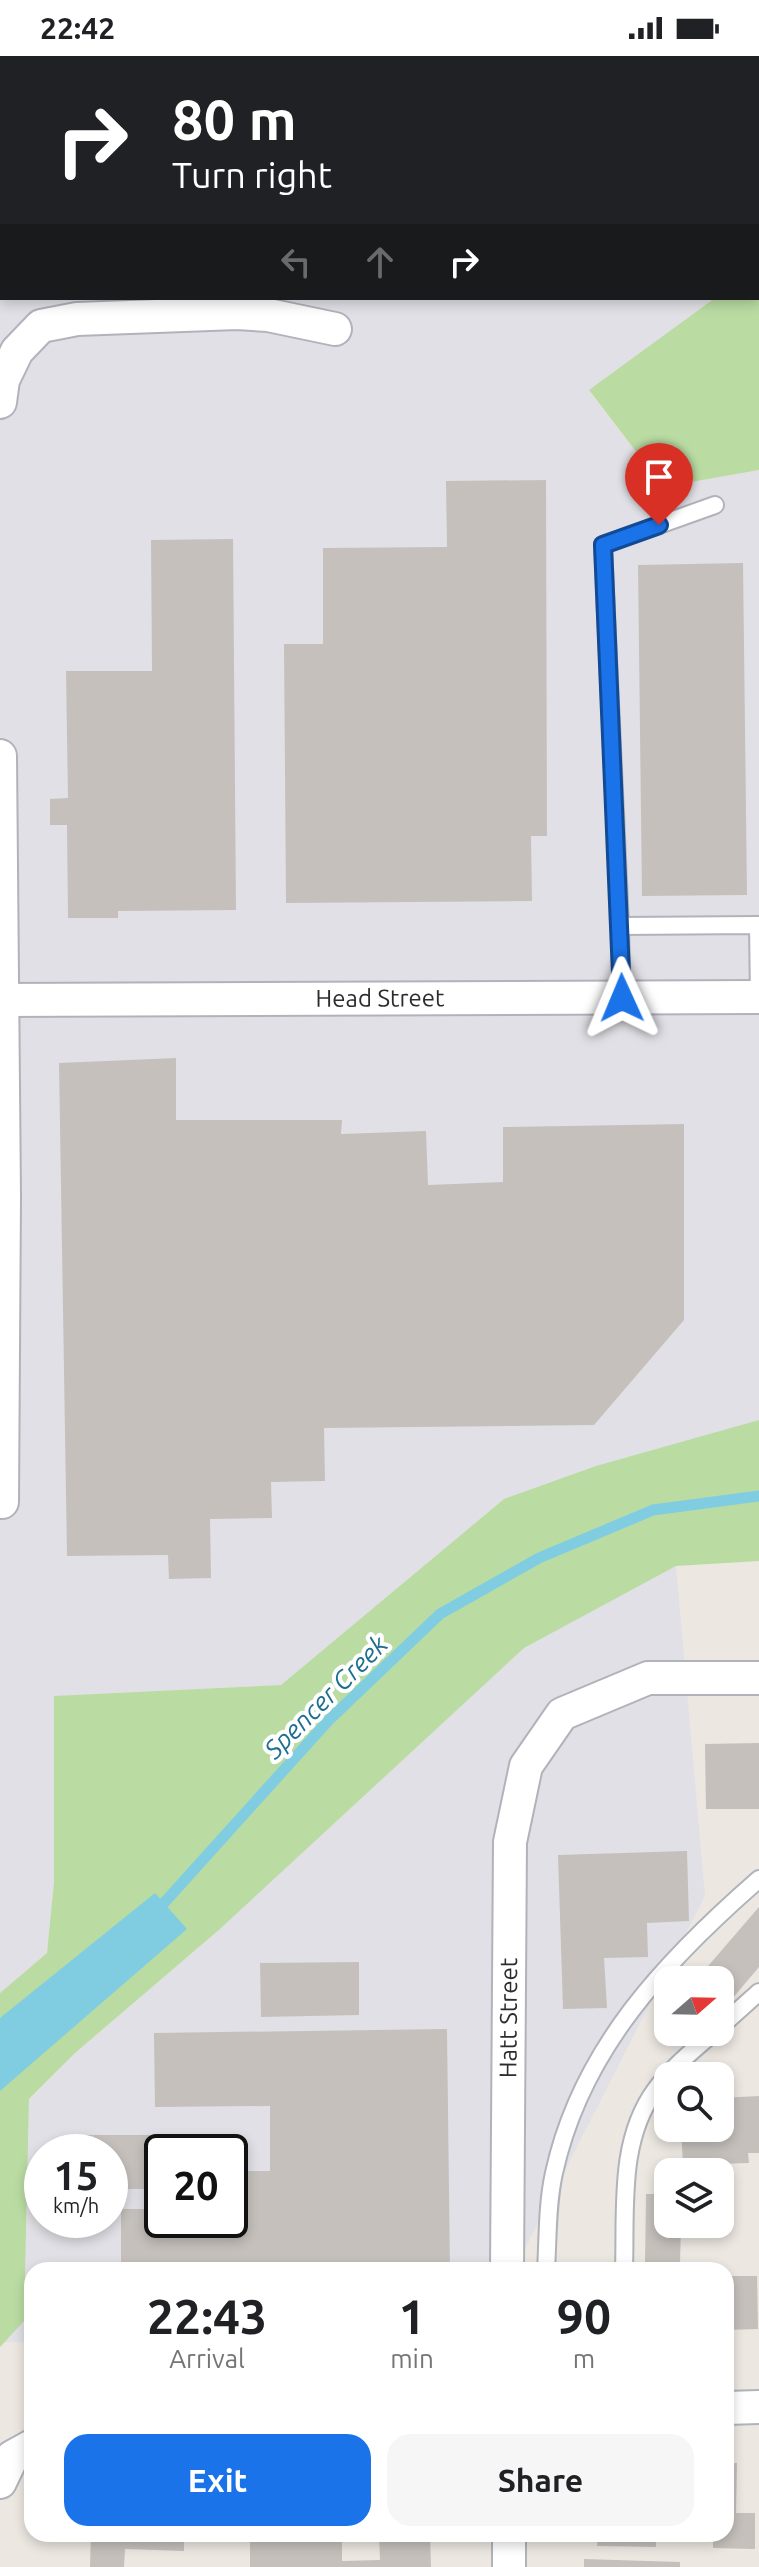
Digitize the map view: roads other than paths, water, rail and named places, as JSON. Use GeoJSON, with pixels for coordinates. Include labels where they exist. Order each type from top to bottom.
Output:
{"type":"FeatureCollection","features":[{"type":"Feature","properties":{"kind":"street"},"geometry":{"type":"LineString","coordinates":[[0,402],[3,380],[17,351],[41,326],[77,319],[237,313],[268,315],[335,329]]}},
{"type":"Feature","properties":{"kind":"street"},"geometry":{"type":"LineString","coordinates":[[0,756],[2,1502]]}},
{"type":"Feature","properties":{"kind":"street","name":"Head Street"},"geometry":{"type":"LineString","coordinates":[[1,1000],[759,997]]}},
{"type":"Feature","properties":{"kind":"street","name":"Hatt Street"},"geometry":{"type":"LineString","coordinates":[[507,2262],[510,1842],[526,1766],[562,1714],[648,1678],[759,1678]]}},
{"type":"Feature","properties":{"kind":"street"},"geometry":{"type":"LineString","coordinates":[[734,2408],[759,2407]]}},
{"type":"Feature","properties":{"kind":"street"},"geometry":{"type":"LineString","coordinates":[[509,2542],[509,2567]]}},
{"type":"Feature","properties":{"kind":"lane"},"geometry":{"type":"LineString","coordinates":[[622,998],[603,545],[715,505]]}},
{"type":"Feature","properties":{"kind":"lane"},"geometry":{"type":"LineString","coordinates":[[620,926],[758,925],[759,997]]}},
{"type":"Feature","properties":{"kind":"lane"},"geometry":{"type":"LineString","coordinates":[[547,2262],[554,2175],[571,2114],[602,2051],[655,1978],[711,1920],[759,1879]]}},
{"type":"Feature","properties":{"kind":"lane"},"geometry":{"type":"LineString","coordinates":[[734,2014],[759,1992]]}},
{"type":"Feature","properties":{"kind":"lane"},"geometry":{"type":"LineString","coordinates":[[624,2262],[628,2160],[639,2118],[661,2082],[699,2046]]}},
{"type":"Feature","properties":{"kind":"water"},"geometry":{"type":"Polygon","coordinates":[[[155,1893],[187,1929],[0,2091],[0,2018],[155,1893]]]}},
{"type":"Feature","properties":{"kind":"waterway","name":"Spencer Creek"},"geometry":{"type":"LineString","coordinates":[[154,1914],[328,1721],[440,1614],[539,1558],[653,1510],[759,1496]]}}]}
